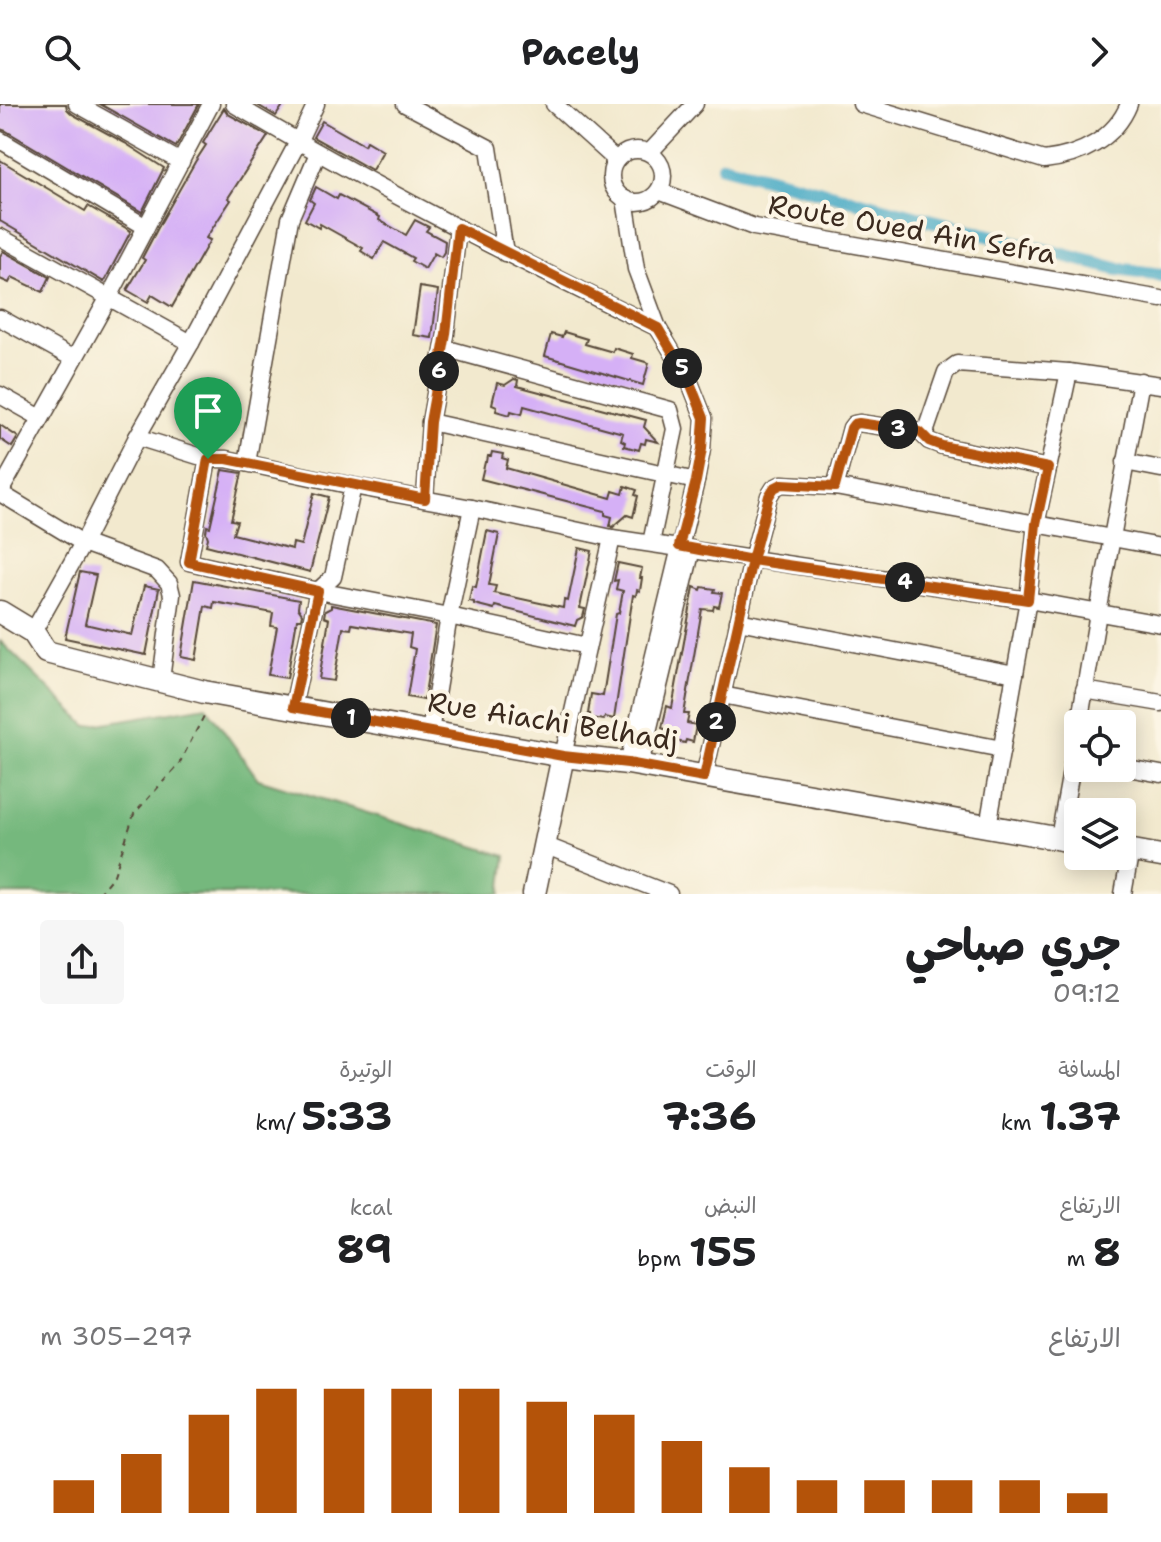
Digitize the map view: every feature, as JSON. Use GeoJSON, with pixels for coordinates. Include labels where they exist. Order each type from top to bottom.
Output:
{"type":"FeatureCollection","features":[{"type":"Feature","properties":{"kind":"street"},"geometry":{"type":"LineString","coordinates":[[77,104],[181,162]]}},
{"type":"Feature","properties":{"kind":"street"},"geometry":{"type":"LineString","coordinates":[[161,680],[172,595],[169,583],[157,570],[83,543],[0,492],[109,297],[211,104]]}},
{"type":"Feature","properties":{"kind":"street"},"geometry":{"type":"LineString","coordinates":[[234,104],[318,153],[505,253],[658,328]]}},
{"type":"Feature","properties":{"kind":"street"},"geometry":{"type":"LineString","coordinates":[[33,632],[191,343],[316,104]]}},
{"type":"Feature","properties":{"kind":"street"},"geometry":{"type":"LineString","coordinates":[[405,104],[489,148],[505,253]]}},
{"type":"Feature","properties":{"kind":"street"},"geometry":{"type":"LineString","coordinates":[[554,104],[616,160]]}},
{"type":"Feature","properties":{"kind":"street"},"geometry":{"type":"LineString","coordinates":[[650,152],[695,104]]}},
{"type":"Feature","properties":{"kind":"street"},"geometry":{"type":"LineString","coordinates":[[861,104],[1044,160],[1058,159],[1104,139],[1125,115],[1129,104]]}},
{"type":"Feature","properties":{"kind":"street"},"geometry":{"type":"LineString","coordinates":[[0,140],[146,227]]}},
{"type":"Feature","properties":{"kind":"street"},"geometry":{"type":"LineString","coordinates":[[628,151],[650,152],[661,163],[663,170],[659,191],[654,197],[640,202],[625,199],[619,195],[612,181],[616,160],[628,151]]}},
{"type":"Feature","properties":{"kind":"street"},"geometry":{"type":"LineString","coordinates":[[247,463],[290,219],[318,153]]}},
{"type":"Feature","properties":{"kind":"street","name":"Route Oued Ain Sefra"},"geometry":{"type":"LineString","coordinates":[[659,191],[754,227],[1161,299]]}},
{"type":"Feature","properties":{"kind":"street"},"geometry":{"type":"LineString","coordinates":[[625,199],[636,269],[658,328],[689,380],[704,418],[702,449],[685,548],[634,764]]}},
{"type":"Feature","properties":{"kind":"street"},"geometry":{"type":"LineString","coordinates":[[425,499],[430,422],[444,348],[458,228]]}},
{"type":"Feature","properties":{"kind":"street"},"geometry":{"type":"LineString","coordinates":[[0,237],[191,343]]}},
{"type":"Feature","properties":{"kind":"street"},"geometry":{"type":"LineString","coordinates":[[0,318],[74,359]]}},
{"type":"Feature","properties":{"kind":"street"},"geometry":{"type":"LineString","coordinates":[[444,348],[670,410],[675,429],[651,543]]}},
{"type":"Feature","properties":{"kind":"street"},"geometry":{"type":"LineString","coordinates":[[835,487],[854,424],[920,432],[926,430],[946,372],[957,364],[1069,372],[1161,385]]}},
{"type":"Feature","properties":{"kind":"street"},"geometry":{"type":"LineString","coordinates":[[988,826],[1028,600],[1036,524],[1069,372]]}},
{"type":"Feature","properties":{"kind":"street"},"geometry":{"type":"LineString","coordinates":[[1081,710],[1141,381]]}},
{"type":"Feature","properties":{"kind":"street"},"geometry":{"type":"LineString","coordinates":[[0,395],[41,418]]}},
{"type":"Feature","properties":{"kind":"street"},"geometry":{"type":"LineString","coordinates":[[430,422],[696,481]]}},
{"type":"Feature","properties":{"kind":"street"},"geometry":{"type":"LineString","coordinates":[[920,432],[929,441],[942,446],[1048,468]]}},
{"type":"Feature","properties":{"kind":"street"},"geometry":{"type":"LineString","coordinates":[[137,437],[208,459],[227,459],[612,538],[1028,600],[1161,624]]}},
{"type":"Feature","properties":{"kind":"street"},"geometry":{"type":"LineString","coordinates":[[208,459],[189,562],[587,646]]}},
{"type":"Feature","properties":{"kind":"street"},"geometry":{"type":"LineString","coordinates":[[1125,462],[1161,469]]}},
{"type":"Feature","properties":{"kind":"street"},"geometry":{"type":"LineString","coordinates":[[704,777],[752,560],[769,496],[774,488],[782,484],[835,487],[1161,547]]}},
{"type":"Feature","properties":{"kind":"street"},"geometry":{"type":"LineString","coordinates":[[293,707],[318,591],[333,577],[353,486]]}},
{"type":"Feature","properties":{"kind":"street"},"geometry":{"type":"LineString","coordinates":[[430,732],[449,616],[472,508]]}},
{"type":"Feature","properties":{"kind":"street"},"geometry":{"type":"LineString","coordinates":[[534,894],[612,538]]}},
{"type":"Feature","properties":{"kind":"street","name":"Rue Aiachi Belhadj"},"geometry":{"type":"LineString","coordinates":[[0,612],[33,632],[46,652],[215,694],[563,756],[634,764],[1064,839]]}},
{"type":"Feature","properties":{"kind":"street"},"geometry":{"type":"LineString","coordinates":[[738,621],[1015,674]]}},
{"type":"Feature","properties":{"kind":"street"},"geometry":{"type":"LineString","coordinates":[[1084,690],[1161,703]]}},
{"type":"Feature","properties":{"kind":"street"},"geometry":{"type":"LineString","coordinates":[[722,695],[1002,749]]}},
{"type":"Feature","properties":{"kind":"street"},"geometry":{"type":"LineString","coordinates":[[1136,770],[1161,774]]}},
{"type":"Feature","properties":{"kind":"street"},"geometry":{"type":"LineString","coordinates":[[544,845],[669,894]]}},
{"type":"Feature","properties":{"kind":"street"},"geometry":{"type":"LineString","coordinates":[[1136,852],[1161,856]]}},
{"type":"Feature","properties":{"kind":"street"},"geometry":{"type":"LineString","coordinates":[[1123,894],[1125,870]]}},
{"type":"Feature","properties":{"kind":"path"},"geometry":{"type":"LineString","coordinates":[[98,894],[114,875],[134,814],[179,764],[215,694]]}},
{"type":"Feature","properties":{"kind":"green space"},"geometry":{"type":"Polygon","coordinates":[[[0,641],[87,726],[206,706],[258,779],[506,856],[501,894],[0,894],[0,641]]]}},
{"type":"Feature","properties":{"kind":"building"},"geometry":{"type":"Polygon","coordinates":[[[0,104],[66,104],[72,114],[164,168],[142,212],[0,129],[0,104]]]}},
{"type":"Feature","properties":{"kind":"building"},"geometry":{"type":"Polygon","coordinates":[[[100,104],[199,104],[176,147],[100,104]]]}},
{"type":"Feature","properties":{"kind":"building"},"geometry":{"type":"Polygon","coordinates":[[[256,104],[284,104],[276,116],[256,104]]]}},
{"type":"Feature","properties":{"kind":"building"},"geometry":{"type":"Polygon","coordinates":[[[224,108],[228,114],[268,136],[228,198],[231,200],[206,238],[210,240],[172,307],[152,295],[148,302],[127,290],[224,108]]]}},
{"type":"Feature","properties":{"kind":"building"},"geometry":{"type":"Polygon","coordinates":[[[322,121],[364,145],[366,141],[383,151],[372,170],[313,137],[322,121]]]}},
{"type":"Feature","properties":{"kind":"building"},"geometry":{"type":"Polygon","coordinates":[[[0,160],[85,211],[88,206],[131,231],[104,282],[0,221],[0,160]]]}},
{"type":"Feature","properties":{"kind":"building"},"geometry":{"type":"Polygon","coordinates":[[[316,187],[337,199],[339,195],[406,235],[415,220],[429,227],[426,231],[445,241],[444,252],[441,257],[434,253],[425,269],[411,261],[413,258],[384,242],[374,259],[361,251],[363,248],[320,224],[319,228],[305,220],[314,203],[310,200],[316,187]]]}},
{"type":"Feature","properties":{"kind":"building"},"geometry":{"type":"Polygon","coordinates":[[[3,251],[50,277],[43,292],[12,277],[9,283],[0,279],[0,256],[3,251]]]}},
{"type":"Feature","properties":{"kind":"building"},"geometry":{"type":"Polygon","coordinates":[[[420,287],[438,290],[432,338],[413,335],[420,287]]]}},
{"type":"Feature","properties":{"kind":"building"},"geometry":{"type":"Polygon","coordinates":[[[564,332],[587,339],[585,344],[613,352],[614,348],[649,363],[643,385],[545,356],[551,334],[562,337],[564,332]]]}},
{"type":"Feature","properties":{"kind":"building"},"geometry":{"type":"Polygon","coordinates":[[[518,380],[517,386],[646,420],[644,427],[658,442],[646,439],[639,450],[624,446],[625,442],[621,440],[623,433],[524,406],[522,414],[496,411],[497,406],[492,404],[497,383],[505,385],[518,380]]]}},
{"type":"Feature","properties":{"kind":"building"},"geometry":{"type":"Polygon","coordinates":[[[0,425],[18,437],[12,447],[0,439],[0,425]]]}},
{"type":"Feature","properties":{"kind":"building"},"geometry":{"type":"Polygon","coordinates":[[[492,452],[503,454],[502,458],[508,460],[506,468],[611,498],[613,491],[623,494],[625,486],[637,490],[633,517],[627,515],[613,527],[610,526],[612,517],[605,515],[605,511],[481,479],[485,462],[492,452]]]}},
{"type":"Feature","properties":{"kind":"building"},"geometry":{"type":"Polygon","coordinates":[[[223,470],[242,473],[231,520],[237,521],[233,534],[292,549],[293,543],[301,545],[314,493],[329,497],[310,572],[206,545],[207,526],[210,527],[223,470]]]}},
{"type":"Feature","properties":{"kind":"building"},"geometry":{"type":"Polygon","coordinates":[[[487,531],[499,534],[489,585],[496,586],[494,593],[563,608],[564,600],[568,601],[579,548],[592,551],[580,608],[585,609],[575,626],[469,601],[472,586],[476,587],[487,531]]]}},
{"type":"Feature","properties":{"kind":"building"},"geometry":{"type":"Polygon","coordinates":[[[618,563],[642,568],[642,578],[640,591],[633,595],[614,719],[605,717],[604,720],[590,718],[588,714],[591,694],[603,696],[616,614],[619,613],[623,591],[616,589],[618,580],[614,581],[618,563]]]}},
{"type":"Feature","properties":{"kind":"building"},"geometry":{"type":"Polygon","coordinates":[[[80,572],[96,575],[85,624],[132,635],[144,586],[159,589],[146,655],[65,638],[80,572]]]}},
{"type":"Feature","properties":{"kind":"building"},"geometry":{"type":"Polygon","coordinates":[[[194,580],[299,600],[298,608],[302,614],[301,619],[297,619],[287,678],[268,675],[277,627],[271,626],[273,613],[214,602],[213,608],[205,606],[196,660],[181,657],[194,580]]]}},
{"type":"Feature","properties":{"kind":"building"},"geometry":{"type":"Polygon","coordinates":[[[694,587],[715,589],[714,592],[722,593],[719,607],[702,609],[684,714],[689,714],[687,723],[696,725],[693,742],[686,740],[685,743],[663,738],[665,729],[662,728],[667,706],[672,708],[694,587]]]}},
{"type":"Feature","properties":{"kind":"building"},"geometry":{"type":"Polygon","coordinates":[[[331,605],[436,625],[424,700],[407,697],[415,649],[409,647],[411,634],[352,624],[351,629],[343,628],[334,681],[319,679],[329,619],[324,617],[331,605]]]}},
{"type":"Feature","properties":{"kind":"waterway"},"geometry":{"type":"LineString","coordinates":[[723,166],[1117,269],[1161,275]]}},
{"type":"Feature","properties":{"kind":"route"},"geometry":{"type":"LineString","coordinates":[[208,459],[189,562],[318,591],[293,707],[563,756],[628,763],[704,777],[752,560],[769,496],[774,488],[782,484],[835,487],[851,428],[859,423],[920,432],[929,441],[942,446],[1048,468],[1036,524],[1028,600],[752,560],[679,546],[696,481],[704,418],[689,380],[658,328],[458,228],[446,334],[430,422],[425,499],[227,459],[208,459]]}}]}
